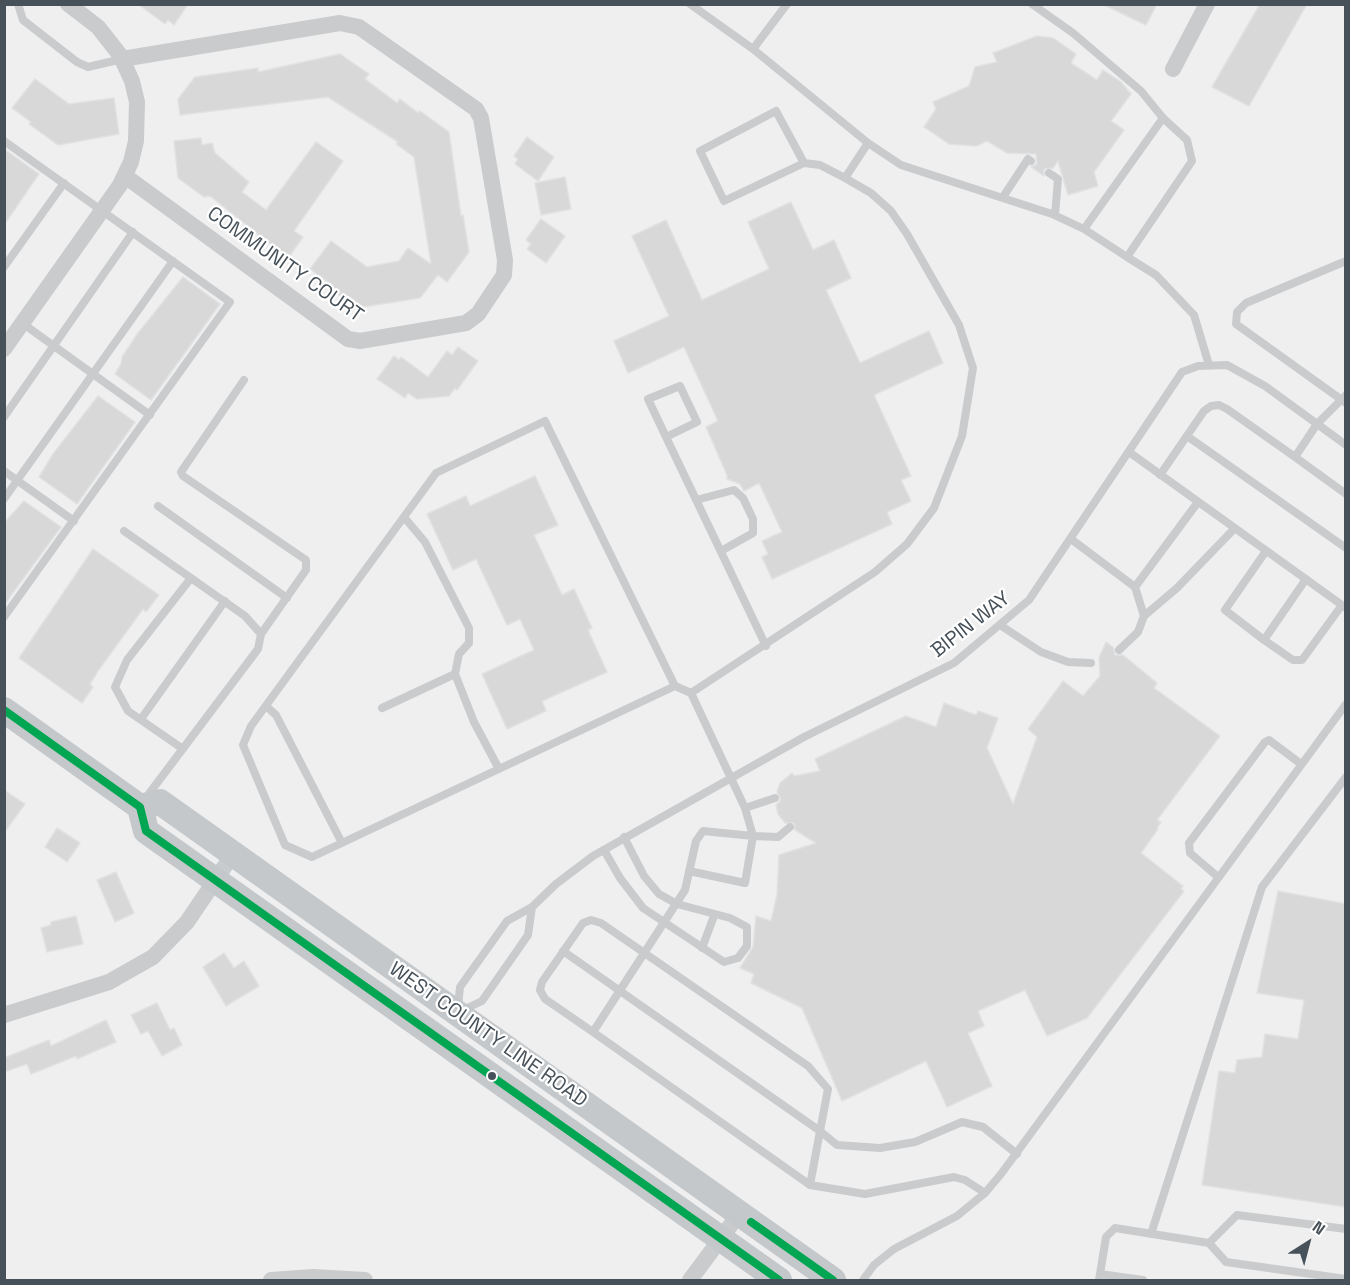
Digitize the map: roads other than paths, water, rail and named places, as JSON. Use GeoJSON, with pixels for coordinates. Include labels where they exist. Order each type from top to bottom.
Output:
{"type":"FeatureCollection","features":[{"type":"Feature","properties":{"kind":"main road"},"geometry":{"type":"LineString","coordinates":[[4,710],[140,807]]}},
{"type":"Feature","properties":{"kind":"main road","name":"WEST COUNTY LINE ROAD"},"geometry":{"type":"LineString","coordinates":[[779,1281],[146,831],[140,807],[160,802],[833,1281]]}},
{"type":"Feature","properties":{"kind":"street"},"geometry":{"type":"LineString","coordinates":[[4,349],[125,176],[136,141],[138,113],[132,81],[122,59],[103,32],[68,4]]}},
{"type":"Feature","properties":{"kind":"street"},"geometry":{"type":"LineString","coordinates":[[1173,69],[1207,4]]}},
{"type":"Feature","properties":{"kind":"street","name":"COMMUNITY COURT"},"geometry":{"type":"LineString","coordinates":[[122,59],[348,23],[359,27],[476,109],[484,124],[506,266],[500,284],[470,321],[458,326],[360,341],[348,339],[125,176]]}},
{"type":"Feature","properties":{"kind":"street"},"geometry":{"type":"LineString","coordinates":[[4,1015],[89,990],[132,971],[170,941],[233,854]]}},
{"type":"Feature","properties":{"kind":"street"},"geometry":{"type":"LineString","coordinates":[[440,1040],[458,1013]]}},
{"type":"Feature","properties":{"kind":"street"},"geometry":{"type":"LineString","coordinates":[[690,1281],[739,1214]]}},
{"type":"Feature","properties":{"kind":"street"},"geometry":{"type":"LineString","coordinates":[[271,1281],[313,1277],[365,1281]]}},
{"type":"Feature","properties":{"kind":"lane"},"geometry":{"type":"LineString","coordinates":[[18,4],[23,20],[77,62],[88,67],[122,59]]}},
{"type":"Feature","properties":{"kind":"lane"},"geometry":{"type":"LineString","coordinates":[[690,4],[753,49],[868,143],[901,165],[1055,215],[1084,229],[1155,275],[1194,315],[1209,365]]}},
{"type":"Feature","properties":{"kind":"lane"},"geometry":{"type":"LineString","coordinates":[[753,49],[787,4]]}},
{"type":"Feature","properties":{"kind":"lane"},"geometry":{"type":"LineString","coordinates":[[1032,4],[1072,33],[1141,90],[1163,118],[1187,140],[1192,161],[1126,256]]}},
{"type":"Feature","properties":{"kind":"lane"},"geometry":{"type":"LineString","coordinates":[[691,693],[766,646],[875,572],[907,544],[934,508],[962,436],[973,368],[958,325],[907,234],[891,211],[871,194],[845,178],[820,165],[804,163],[724,201],[700,151],[776,111],[804,163]]}},
{"type":"Feature","properties":{"kind":"lane"},"geometry":{"type":"LineString","coordinates":[[1084,229],[1163,118]]}},
{"type":"Feature","properties":{"kind":"lane"},"geometry":{"type":"LineString","coordinates":[[4,141],[231,302],[4,617]]}},
{"type":"Feature","properties":{"kind":"lane"},"geometry":{"type":"LineString","coordinates":[[845,178],[868,143]]}},
{"type":"Feature","properties":{"kind":"lane"},"geometry":{"type":"LineString","coordinates":[[1003,197],[1028,159],[1031,161]]}},
{"type":"Feature","properties":{"kind":"lane"},"geometry":{"type":"LineString","coordinates":[[1049,173],[1058,179],[1055,215]]}},
{"type":"Feature","properties":{"kind":"lane"},"geometry":{"type":"LineString","coordinates":[[4,267],[64,183]]}},
{"type":"Feature","properties":{"kind":"lane"},"geometry":{"type":"LineString","coordinates":[[4,417],[133,232]]}},
{"type":"Feature","properties":{"kind":"lane"},"geometry":{"type":"LineString","coordinates":[[4,499],[173,261]]}},
{"type":"Feature","properties":{"kind":"lane"},"geometry":{"type":"LineString","coordinates":[[1295,457],[1317,424],[1344,399],[1236,324],[1237,312],[1246,303],[1346,261]]}},
{"type":"Feature","properties":{"kind":"lane"},"geometry":{"type":"LineString","coordinates":[[22,323],[150,415]]}},
{"type":"Feature","properties":{"kind":"lane","name":"BIPIN WAY"},"geometry":{"type":"LineString","coordinates":[[458,1013],[460,987],[507,921],[532,908],[556,884],[604,849],[804,737],[954,663],[1029,600],[1182,372],[1198,366],[1227,365],[1265,387],[1346,445]]}},
{"type":"Feature","properties":{"kind":"lane"},"geometry":{"type":"LineString","coordinates":[[140,807],[258,649],[261,634],[306,570],[306,560],[183,476],[181,471],[244,380]]}},
{"type":"Feature","properties":{"kind":"lane"},"geometry":{"type":"LineString","coordinates":[[666,437],[697,422],[680,386],[648,399],[666,437],[696,500],[721,551],[766,646]]}},
{"type":"Feature","properties":{"kind":"lane"},"geometry":{"type":"LineString","coordinates":[[1160,475],[1204,411],[1211,406],[1219,405],[1346,494]]}},
{"type":"Feature","properties":{"kind":"lane"},"geometry":{"type":"LineString","coordinates":[[675,686],[312,857],[285,845],[243,745],[251,726],[436,473],[545,421],[675,686],[691,693],[745,808],[753,836],[745,884],[689,872]]}},
{"type":"Feature","properties":{"kind":"lane"},"geometry":{"type":"LineString","coordinates":[[1187,436],[1346,548]]}},
{"type":"Feature","properties":{"kind":"lane"},"geometry":{"type":"LineString","coordinates":[[1129,452],[1344,606],[1302,660],[1293,660],[1225,610],[1266,551]]}},
{"type":"Feature","properties":{"kind":"lane"},"geometry":{"type":"LineString","coordinates":[[4,471],[74,521]]}},
{"type":"Feature","properties":{"kind":"lane"},"geometry":{"type":"LineString","coordinates":[[696,500],[734,490],[743,498],[753,519],[753,533],[721,551]]}},
{"type":"Feature","properties":{"kind":"lane"},"geometry":{"type":"LineString","coordinates":[[1136,586],[1198,502]]}},
{"type":"Feature","properties":{"kind":"lane"},"geometry":{"type":"LineString","coordinates":[[158,506],[287,598]]}},
{"type":"Feature","properties":{"kind":"lane"},"geometry":{"type":"LineString","coordinates":[[404,517],[425,542],[469,628],[469,643],[459,654],[455,674],[474,722],[500,769]]}},
{"type":"Feature","properties":{"kind":"lane"},"geometry":{"type":"LineString","coordinates":[[1119,650],[1138,632],[1144,616],[1177,588],[1234,528]]}},
{"type":"Feature","properties":{"kind":"lane"},"geometry":{"type":"LineString","coordinates":[[124,531],[245,616],[261,634]]}},
{"type":"Feature","properties":{"kind":"lane"},"geometry":{"type":"LineString","coordinates":[[1071,539],[1136,586],[1144,616]]}},
{"type":"Feature","properties":{"kind":"lane"},"geometry":{"type":"LineString","coordinates":[[183,748],[128,711],[115,687],[127,660],[190,578]]}},
{"type":"Feature","properties":{"kind":"lane"},"geometry":{"type":"LineString","coordinates":[[1264,640],[1306,579]]}},
{"type":"Feature","properties":{"kind":"lane"},"geometry":{"type":"LineString","coordinates":[[141,719],[225,602]]}},
{"type":"Feature","properties":{"kind":"lane"},"geometry":{"type":"LineString","coordinates":[[1000,625],[1041,652],[1068,662],[1091,663]]}},
{"type":"Feature","properties":{"kind":"lane"},"geometry":{"type":"LineString","coordinates":[[382,708],[455,674]]}},
{"type":"Feature","properties":{"kind":"lane"},"geometry":{"type":"LineString","coordinates":[[863,1281],[874,1265],[894,1249],[957,1216],[985,1193],[1017,1154],[1346,704]]}},
{"type":"Feature","properties":{"kind":"lane"},"geometry":{"type":"LineString","coordinates":[[266,706],[276,715],[342,843]]}},
{"type":"Feature","properties":{"kind":"lane"},"geometry":{"type":"LineString","coordinates":[[1218,877],[1190,853],[1189,843],[1265,742],[1269,740],[1301,764]]}},
{"type":"Feature","properties":{"kind":"lane"},"geometry":{"type":"LineString","coordinates":[[1151,1233],[1262,887],[1346,777]]}},
{"type":"Feature","properties":{"kind":"lane"},"geometry":{"type":"LineString","coordinates":[[745,808],[775,798]]}},
{"type":"Feature","properties":{"kind":"lane"},"geometry":{"type":"LineString","coordinates":[[593,1032],[646,954],[685,890],[696,841],[703,831],[778,837],[790,827]]}},
{"type":"Feature","properties":{"kind":"lane"},"geometry":{"type":"LineString","coordinates":[[604,849],[620,878],[643,908],[724,962],[738,958],[747,946],[747,927],[730,918],[714,916],[677,904],[659,894],[644,876],[624,837]]}},
{"type":"Feature","properties":{"kind":"lane"},"geometry":{"type":"LineString","coordinates":[[458,1013],[482,1001],[528,936],[532,908]]}},
{"type":"Feature","properties":{"kind":"lane"},"geometry":{"type":"LineString","coordinates":[[702,948],[714,916]]}},
{"type":"Feature","properties":{"kind":"lane"},"geometry":{"type":"LineString","coordinates":[[810,1185],[828,1089],[808,1066],[601,923],[591,920],[583,923],[542,982],[540,990],[545,999],[810,1185],[865,1194],[954,1177],[965,1180],[985,1193]]}},
{"type":"Feature","properties":{"kind":"lane"},"geometry":{"type":"LineString","coordinates":[[563,951],[837,1145],[880,1148],[915,1142],[962,1122],[982,1127],[1017,1154]]}},
{"type":"Feature","properties":{"kind":"lane"},"geometry":{"type":"LineString","coordinates":[[1209,1243],[1237,1215],[1346,1229]]}},
{"type":"Feature","properties":{"kind":"lane"},"geometry":{"type":"LineString","coordinates":[[1143,1281],[1100,1277],[1106,1237],[1115,1228],[1209,1243],[1226,1262],[1346,1279]]}}]}
